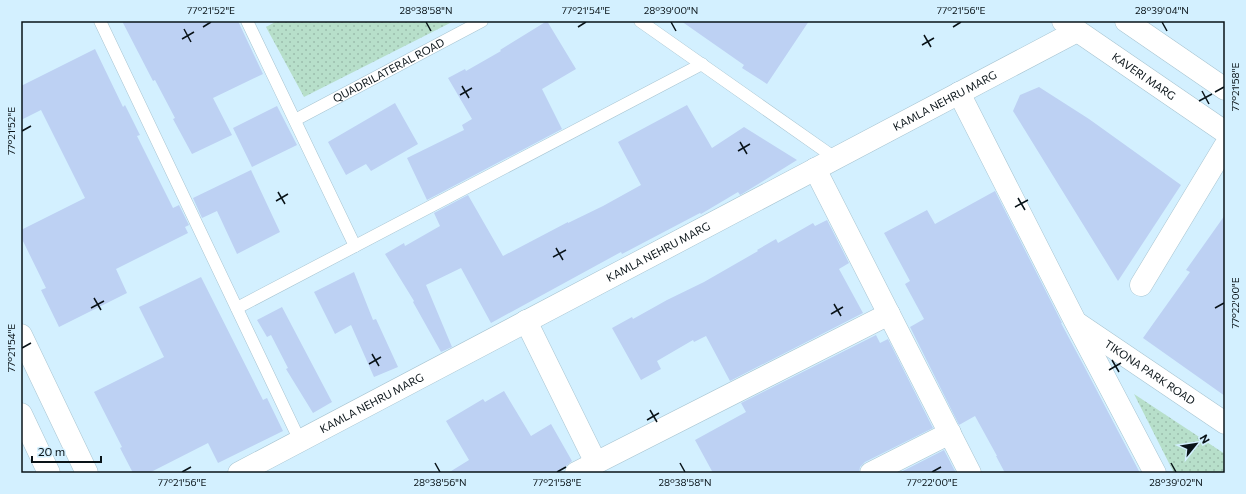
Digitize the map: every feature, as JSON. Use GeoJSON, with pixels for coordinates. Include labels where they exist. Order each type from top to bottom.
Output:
{"type":"FeatureCollection","features":[{"type":"Feature","properties":{"kind":"street"},"geometry":{"type":"LineString","coordinates":[[1126,21],[1225,89]]}},
{"type":"Feature","properties":{"kind":"street","name":"KAMLA NEHRU MARG"},"geometry":{"type":"LineString","coordinates":[[239,473],[959,93],[1070,26]]}},
{"type":"Feature","properties":{"kind":"street","name":"KAVERI MARG"},"geometry":{"type":"LineString","coordinates":[[1070,26],[1225,132]]}},
{"type":"Feature","properties":{"kind":"street","name":"TIKONA PARK ROAD"},"geometry":{"type":"LineString","coordinates":[[959,93],[1075,321],[1155,473]]}},
{"type":"Feature","properties":{"kind":"street"},"geometry":{"type":"LineString","coordinates":[[1141,285],[1225,146]]}},
{"type":"Feature","properties":{"kind":"street"},"geometry":{"type":"LineString","coordinates":[[815,169],[970,473]]}},
{"type":"Feature","properties":{"kind":"street"},"geometry":{"type":"LineString","coordinates":[[576,473],[890,314]]}},
{"type":"Feature","properties":{"kind":"street"},"geometry":{"type":"LineString","coordinates":[[526,321],[596,463]]}},
{"type":"Feature","properties":{"kind":"street","name":"TIKONA PARK ROAD"},"geometry":{"type":"LineString","coordinates":[[1075,321],[1225,423]]}},
{"type":"Feature","properties":{"kind":"street"},"geometry":{"type":"LineString","coordinates":[[21,335],[83,465],[50,473],[21,414]]}},
{"type":"Feature","properties":{"kind":"street"},"geometry":{"type":"LineString","coordinates":[[871,473],[950,433]]}},
{"type":"Feature","properties":{"kind":"lane"},"geometry":{"type":"LineString","coordinates":[[100,21],[300,441]]}},
{"type":"Feature","properties":{"kind":"lane"},"geometry":{"type":"LineString","coordinates":[[247,21],[355,246]]}},
{"type":"Feature","properties":{"kind":"lane","name":"QUADRILATERAL ROAD"},"geometry":{"type":"LineString","coordinates":[[294,120],[482,21]]}},
{"type":"Feature","properties":{"kind":"lane"},"geometry":{"type":"LineString","coordinates":[[640,21],[835,158]]}},
{"type":"Feature","properties":{"kind":"lane"},"geometry":{"type":"LineString","coordinates":[[237,308],[702,64]]}},
{"type":"Feature","properties":{"kind":"green space"},"geometry":{"type":"Polygon","coordinates":[[[277,21],[454,21],[304,97],[266,27],[277,21]]]}},
{"type":"Feature","properties":{"kind":"green space"},"geometry":{"type":"Polygon","coordinates":[[[1134,394],[1225,454],[1225,473],[1174,473],[1134,394]]]}},
{"type":"Feature","properties":{"kind":"building"},"geometry":{"type":"Polygon","coordinates":[[[122,21],[238,21],[263,74],[213,98],[232,135],[192,154],[173,119],[175,118],[155,80],[153,81],[122,21]]]}},
{"type":"Feature","properties":{"kind":"building"},"geometry":{"type":"Polygon","coordinates":[[[547,21],[576,69],[542,89],[562,129],[427,200],[407,158],[464,130],[462,125],[472,119],[448,78],[465,69],[466,71],[501,51],[500,50],[547,21]]]}},
{"type":"Feature","properties":{"kind":"building"},"geometry":{"type":"Polygon","coordinates":[[[681,21],[809,21],[767,84],[742,68],[744,65],[681,21]]]}},
{"type":"Feature","properties":{"kind":"building"},"geometry":{"type":"Polygon","coordinates":[[[95,49],[123,107],[125,105],[140,135],[137,136],[173,208],[179,205],[189,225],[185,227],[188,233],[116,269],[127,293],[59,327],[41,290],[46,288],[21,237],[21,230],[85,198],[41,110],[21,120],[21,86],[95,49]]]}},
{"type":"Feature","properties":{"kind":"building"},"geometry":{"type":"Polygon","coordinates":[[[1039,87],[1089,119],[1181,185],[1118,281],[1013,111],[1020,95],[1039,87]]]}},
{"type":"Feature","properties":{"kind":"building"},"geometry":{"type":"Polygon","coordinates":[[[395,103],[418,144],[371,171],[366,164],[346,175],[328,142],[395,103]]]}},
{"type":"Feature","properties":{"kind":"building"},"geometry":{"type":"Polygon","coordinates":[[[687,105],[712,148],[744,127],[797,160],[742,194],[740,195],[738,192],[701,214],[700,213],[622,254],[621,252],[491,323],[461,268],[426,285],[452,347],[441,352],[413,302],[414,301],[385,254],[404,243],[405,246],[440,226],[434,213],[468,195],[503,256],[568,222],[603,206],[641,185],[618,142],[687,105]]]}},
{"type":"Feature","properties":{"kind":"building"},"geometry":{"type":"Polygon","coordinates":[[[277,106],[297,145],[252,167],[233,128],[277,106]]]}},
{"type":"Feature","properties":{"kind":"building"},"geometry":{"type":"Polygon","coordinates":[[[251,170],[280,232],[237,254],[217,211],[202,218],[193,198],[251,170]]]}},
{"type":"Feature","properties":{"kind":"building"},"geometry":{"type":"Polygon","coordinates":[[[995,191],[1061,323],[1140,473],[1005,473],[975,416],[959,425],[910,327],[924,319],[905,284],[910,281],[884,233],[927,210],[935,224],[995,191]]]}},
{"type":"Feature","properties":{"kind":"building"},"geometry":{"type":"Polygon","coordinates":[[[1225,215],[1225,396],[1143,338],[1190,272],[1186,270],[1225,215]]]}},
{"type":"Feature","properties":{"kind":"building"},"geometry":{"type":"Polygon","coordinates":[[[827,220],[849,263],[839,269],[863,313],[730,381],[706,336],[694,342],[693,340],[657,361],[661,369],[641,380],[612,328],[632,317],[633,319],[704,282],[776,239],[778,243],[813,223],[815,226],[827,220]]]}},
{"type":"Feature","properties":{"kind":"building"},"geometry":{"type":"Polygon","coordinates":[[[354,272],[373,320],[376,319],[398,367],[374,377],[351,325],[335,334],[314,292],[354,272]]]}},
{"type":"Feature","properties":{"kind":"building"},"geometry":{"type":"Polygon","coordinates":[[[201,277],[263,400],[267,398],[283,431],[218,463],[208,443],[149,473],[133,473],[120,448],[122,447],[94,392],[164,357],[139,307],[201,277]]]}},
{"type":"Feature","properties":{"kind":"building"},"geometry":{"type":"Polygon","coordinates":[[[282,307],[332,402],[313,413],[286,369],[288,368],[271,335],[267,337],[257,320],[282,307]]]}},
{"type":"Feature","properties":{"kind":"building"},"geometry":{"type":"Polygon","coordinates":[[[876,335],[880,343],[888,339],[933,428],[865,462],[860,467],[859,473],[713,473],[695,440],[746,412],[741,403],[876,335]]]}},
{"type":"Feature","properties":{"kind":"building"},"geometry":{"type":"Polygon","coordinates":[[[504,391],[531,436],[551,424],[572,461],[558,473],[448,473],[469,460],[446,421],[483,399],[485,402],[504,391]]]}},
{"type":"Feature","properties":{"kind":"building"},"geometry":{"type":"Polygon","coordinates":[[[944,450],[956,473],[899,473],[944,450]]]}}]}
